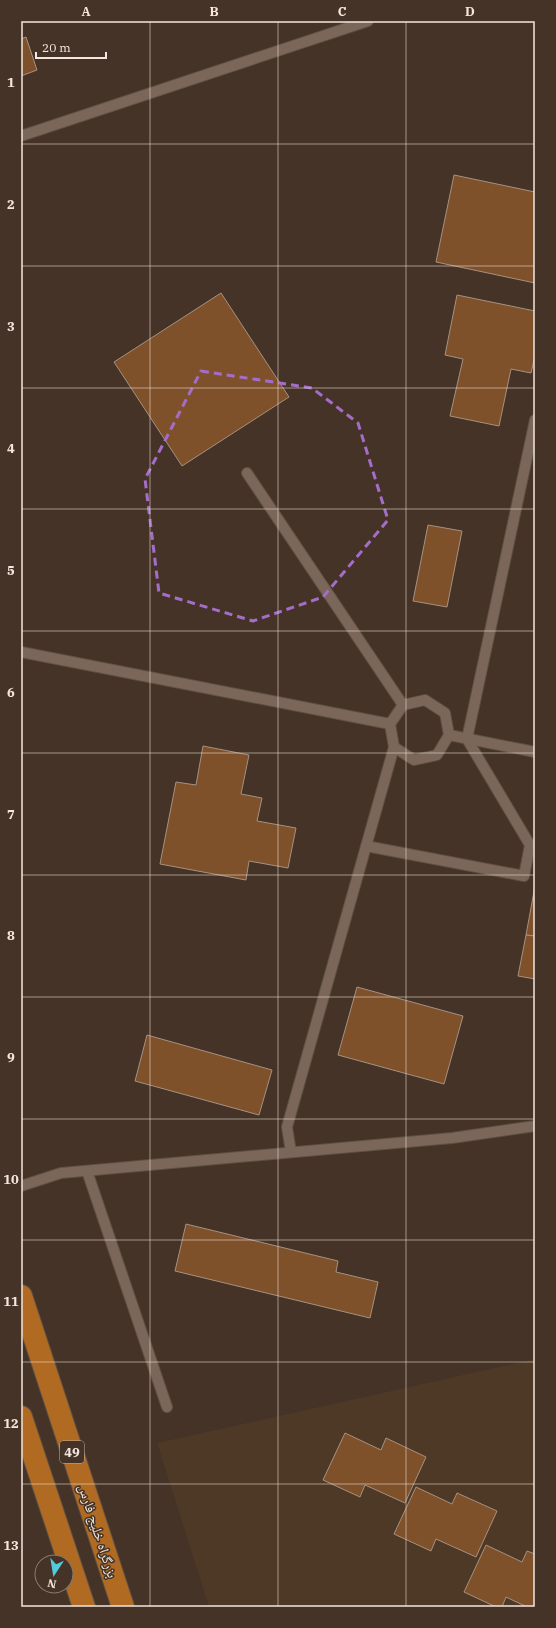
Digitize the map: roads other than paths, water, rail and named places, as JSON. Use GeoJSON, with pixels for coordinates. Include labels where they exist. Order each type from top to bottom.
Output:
{"type":"FeatureCollection","features":[{"type":"Feature","properties":{"kind":"highway","name":"بزرگراه خلیج فارس"},"geometry":{"type":"LineString","coordinates":[[21,1296],[123,1607]]}},
{"type":"Feature","properties":{"kind":"highway"},"geometry":{"type":"LineString","coordinates":[[21,1416],[84,1607]]}},
{"type":"Feature","properties":{"kind":"lane"},"geometry":{"type":"LineString","coordinates":[[21,136],[368,21]]}},
{"type":"Feature","properties":{"kind":"lane"},"geometry":{"type":"LineString","coordinates":[[366,846],[524,876],[530,845],[467,739],[535,420]]}},
{"type":"Feature","properties":{"kind":"lane"},"geometry":{"type":"LineString","coordinates":[[247,473],[403,705]]}},
{"type":"Feature","properties":{"kind":"lane"},"geometry":{"type":"LineString","coordinates":[[21,652],[390,724]]}},
{"type":"Feature","properties":{"kind":"lane"},"geometry":{"type":"LineString","coordinates":[[291,1152],[287,1127],[394,747],[390,724],[403,705],[425,700],[445,713],[450,735],[437,755],[414,760],[394,747]]}},
{"type":"Feature","properties":{"kind":"lane"},"geometry":{"type":"LineString","coordinates":[[450,735],[535,752]]}},
{"type":"Feature","properties":{"kind":"lane"},"geometry":{"type":"LineString","coordinates":[[21,1186],[61,1173],[452,1138],[535,1126]]}},
{"type":"Feature","properties":{"kind":"lane"},"geometry":{"type":"LineString","coordinates":[[87,1171],[167,1407]]}}]}
